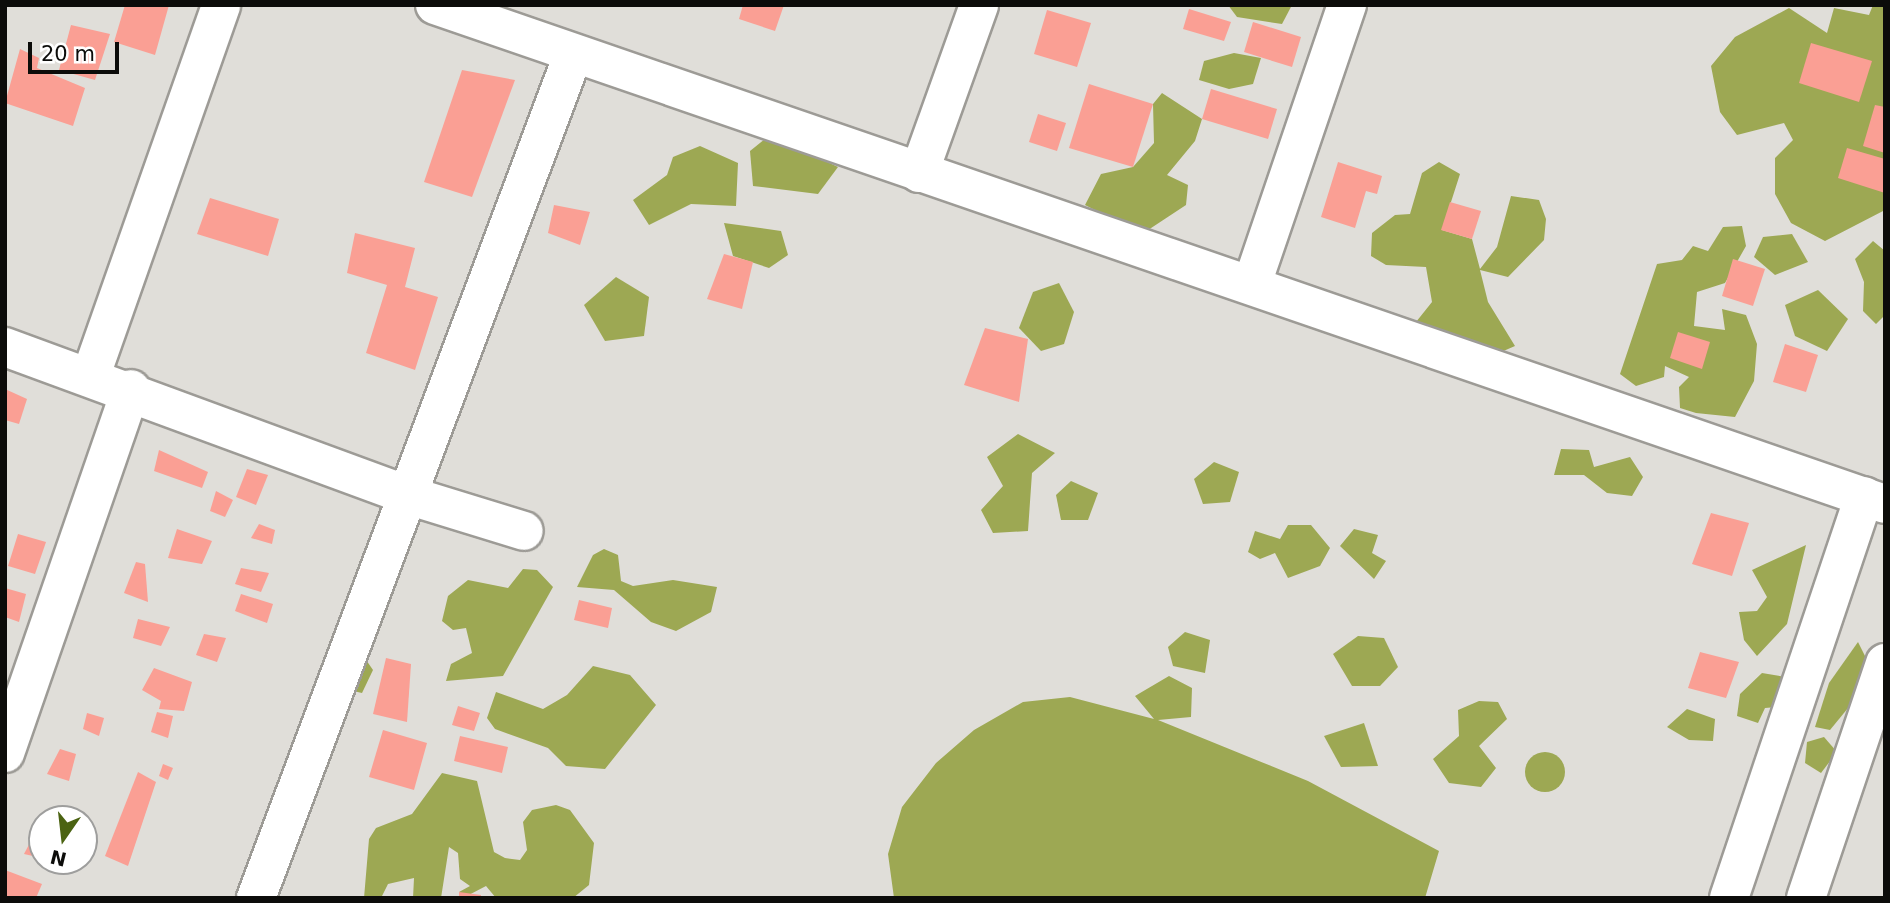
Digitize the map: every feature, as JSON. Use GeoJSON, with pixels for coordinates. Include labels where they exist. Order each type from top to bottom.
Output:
{"type":"FeatureCollection","features":[{"type":"Feature","properties":{"kind":"street"},"geometry":{"type":"LineString","coordinates":[[91,375],[221,5]]}},
{"type":"Feature","properties":{"kind":"street"},"geometry":{"type":"LineString","coordinates":[[435,5],[573,55],[1252,284],[1874,500],[1728,898]]}},
{"type":"Feature","properties":{"kind":"street"},"geometry":{"type":"LineString","coordinates":[[919,173],[979,5]]}},
{"type":"Feature","properties":{"kind":"street"},"geometry":{"type":"LineString","coordinates":[[1252,284],[1347,5]]}},
{"type":"Feature","properties":{"kind":"street"},"geometry":{"type":"LineString","coordinates":[[256,898],[573,55]]}},
{"type":"Feature","properties":{"kind":"street"},"geometry":{"type":"LineString","coordinates":[[5,346],[131,389],[407,495],[523,531]]}},
{"type":"Feature","properties":{"kind":"street"},"geometry":{"type":"LineString","coordinates":[[5,753],[131,389]]}},
{"type":"Feature","properties":{"kind":"street"},"geometry":{"type":"LineString","coordinates":[[1805,898],[1885,663]]}},
{"type":"Feature","properties":{"kind":"green space"},"geometry":{"type":"Polygon","coordinates":[[[1228,5],[1292,5],[1282,24],[1237,17],[1228,5]]]}},
{"type":"Feature","properties":{"kind":"green space"},"geometry":{"type":"Polygon","coordinates":[[[1873,5],[1885,5],[1885,210],[1825,241],[1791,223],[1775,194],[1775,158],[1793,140],[1784,123],[1737,135],[1720,112],[1711,66],[1735,37],[1789,8],[1827,33],[1834,8],[1869,15],[1873,5]]]}},
{"type":"Feature","properties":{"kind":"green space"},"geometry":{"type":"Polygon","coordinates":[[[1234,53],[1261,58],[1253,84],[1229,89],[1199,80],[1204,61],[1234,53]]]}},
{"type":"Feature","properties":{"kind":"green space"},"geometry":{"type":"Polygon","coordinates":[[[1162,93],[1202,119],[1195,141],[1167,175],[1188,185],[1186,205],[1142,234],[1085,205],[1101,174],[1133,167],[1154,143],[1153,104],[1162,93]]]}},
{"type":"Feature","properties":{"kind":"green space"},"geometry":{"type":"Polygon","coordinates":[[[770,135],[838,167],[818,194],[753,186],[750,151],[770,135]]]}},
{"type":"Feature","properties":{"kind":"green space"},"geometry":{"type":"Polygon","coordinates":[[[700,146],[738,163],[736,206],[691,204],[649,225],[633,200],[667,175],[673,157],[700,146]]]}},
{"type":"Feature","properties":{"kind":"green space"},"geometry":{"type":"Polygon","coordinates":[[[1439,162],[1460,174],[1442,230],[1472,239],[1480,269],[1497,247],[1511,196],[1539,200],[1546,219],[1544,240],[1508,277],[1480,270],[1488,302],[1515,346],[1485,359],[1431,339],[1416,322],[1432,302],[1426,267],[1386,265],[1371,256],[1372,233],[1395,215],[1410,214],[1422,173],[1439,162]]]}},
{"type":"Feature","properties":{"kind":"green space"},"geometry":{"type":"Polygon","coordinates":[[[724,223],[781,231],[788,255],[769,268],[733,256],[724,223]]]}},
{"type":"Feature","properties":{"kind":"green space"},"geometry":{"type":"Polygon","coordinates":[[[1742,226],[1746,246],[1725,283],[1697,292],[1694,326],[1725,330],[1722,309],[1746,315],[1757,344],[1754,381],[1735,417],[1696,413],[1680,408],[1679,387],[1689,377],[1665,366],[1664,377],[1636,386],[1620,374],[1657,264],[1682,260],[1693,246],[1708,251],[1723,227],[1742,226]]]}},
{"type":"Feature","properties":{"kind":"green space"},"geometry":{"type":"Polygon","coordinates":[[[1792,234],[1808,262],[1775,275],[1754,257],[1763,237],[1792,234]]]}},
{"type":"Feature","properties":{"kind":"green space"},"geometry":{"type":"Polygon","coordinates":[[[1873,241],[1885,251],[1885,315],[1876,324],[1863,311],[1864,282],[1855,259],[1873,241]]]}},
{"type":"Feature","properties":{"kind":"green space"},"geometry":{"type":"Polygon","coordinates":[[[616,277],[649,297],[644,336],[605,341],[584,305],[616,277]]]}},
{"type":"Feature","properties":{"kind":"green space"},"geometry":{"type":"Polygon","coordinates":[[[1059,283],[1074,312],[1064,344],[1041,351],[1019,328],[1033,292],[1059,283]]]}},
{"type":"Feature","properties":{"kind":"green space"},"geometry":{"type":"Polygon","coordinates":[[[1818,290],[1848,319],[1827,351],[1795,336],[1785,305],[1818,290]]]}},
{"type":"Feature","properties":{"kind":"green space"},"geometry":{"type":"Polygon","coordinates":[[[1018,434],[1055,453],[1032,473],[1028,531],[993,533],[981,510],[1003,486],[987,457],[1018,434]]]}},
{"type":"Feature","properties":{"kind":"green space"},"geometry":{"type":"Polygon","coordinates":[[[1561,449],[1589,450],[1594,467],[1630,457],[1643,477],[1632,496],[1607,493],[1584,475],[1554,475],[1561,449]]]}},
{"type":"Feature","properties":{"kind":"green space"},"geometry":{"type":"Polygon","coordinates":[[[1214,462],[1239,472],[1230,502],[1203,504],[1194,479],[1214,462]]]}},
{"type":"Feature","properties":{"kind":"green space"},"geometry":{"type":"Polygon","coordinates":[[[1071,481],[1098,493],[1088,520],[1061,520],[1056,495],[1071,481]]]}},
{"type":"Feature","properties":{"kind":"green space"},"geometry":{"type":"Polygon","coordinates":[[[1288,525],[1311,525],[1330,548],[1320,566],[1288,578],[1275,553],[1260,559],[1248,552],[1255,531],[1280,539],[1288,525]]]}},
{"type":"Feature","properties":{"kind":"green space"},"geometry":{"type":"Polygon","coordinates":[[[1354,529],[1378,535],[1372,553],[1386,561],[1374,579],[1340,546],[1354,529]]]}},
{"type":"Feature","properties":{"kind":"green space"},"geometry":{"type":"Polygon","coordinates":[[[1806,545],[1787,624],[1757,656],[1744,640],[1739,612],[1757,611],[1767,597],[1752,570],[1806,545]]]}},
{"type":"Feature","properties":{"kind":"green space"},"geometry":{"type":"Polygon","coordinates":[[[604,549],[618,555],[621,581],[633,586],[673,580],[717,587],[711,612],[676,631],[651,622],[614,590],[577,587],[593,555],[604,549]]]}},
{"type":"Feature","properties":{"kind":"green space"},"geometry":{"type":"Polygon","coordinates":[[[523,569],[537,570],[553,587],[503,676],[446,681],[451,664],[472,653],[466,628],[453,630],[442,621],[448,596],[468,580],[508,588],[523,569]]]}},
{"type":"Feature","properties":{"kind":"green space"},"geometry":{"type":"Polygon","coordinates":[[[1185,632],[1210,640],[1205,673],[1173,666],[1168,647],[1185,632]]]}},
{"type":"Feature","properties":{"kind":"green space"},"geometry":{"type":"Polygon","coordinates":[[[1358,636],[1384,638],[1398,667],[1380,686],[1352,686],[1333,654],[1358,636]]]}},
{"type":"Feature","properties":{"kind":"green space"},"geometry":{"type":"Polygon","coordinates":[[[1858,642],[1869,664],[1853,702],[1830,730],[1815,727],[1829,683],[1858,642]]]}},
{"type":"Feature","properties":{"kind":"green space"},"geometry":{"type":"Polygon","coordinates":[[[360,651],[373,670],[362,693],[349,690],[360,651]]]}},
{"type":"Feature","properties":{"kind":"green space"},"geometry":{"type":"Polygon","coordinates":[[[593,666],[630,675],[656,705],[605,769],[566,766],[548,748],[495,729],[487,718],[496,692],[543,709],[567,695],[593,666]]]}},
{"type":"Feature","properties":{"kind":"green space"},"geometry":{"type":"Polygon","coordinates":[[[1762,673],[1797,679],[1789,706],[1765,708],[1758,723],[1737,716],[1740,694],[1762,673]]]}},
{"type":"Feature","properties":{"kind":"green space"},"geometry":{"type":"Polygon","coordinates":[[[1169,676],[1192,688],[1191,717],[1158,720],[1308,781],[1439,851],[1425,898],[894,898],[888,854],[902,807],[936,763],[974,730],[1023,702],[1070,697],[1154,719],[1135,696],[1169,676]]]}},
{"type":"Feature","properties":{"kind":"green space"},"geometry":{"type":"Polygon","coordinates":[[[1479,701],[1498,702],[1507,719],[1479,746],[1496,768],[1481,787],[1449,783],[1433,759],[1459,736],[1458,710],[1479,701]]]}},
{"type":"Feature","properties":{"kind":"green space"},"geometry":{"type":"Polygon","coordinates":[[[1687,709],[1715,719],[1713,741],[1689,740],[1667,727],[1687,709]]]}},
{"type":"Feature","properties":{"kind":"green space"},"geometry":{"type":"Polygon","coordinates":[[[1364,723],[1378,766],[1341,767],[1324,736],[1364,723]]]}},
{"type":"Feature","properties":{"kind":"green space"},"geometry":{"type":"Polygon","coordinates":[[[1824,737],[1837,752],[1821,773],[1805,763],[1807,742],[1824,737]]]}},
{"type":"Feature","properties":{"kind":"green space"},"geometry":{"type":"Polygon","coordinates":[[[1545,752],[1559,758],[1565,772],[1559,786],[1545,792],[1531,786],[1525,772],[1531,758],[1545,752]]]}},
{"type":"Feature","properties":{"kind":"green space"},"geometry":{"type":"Polygon","coordinates":[[[442,773],[477,781],[494,852],[505,858],[520,860],[527,850],[523,822],[532,810],[556,805],[570,810],[594,843],[589,885],[573,898],[496,898],[486,886],[463,898],[459,892],[470,886],[460,879],[458,853],[449,847],[441,898],[413,898],[414,878],[388,884],[381,898],[364,898],[369,839],[376,828],[412,814],[442,773]]]}},
{"type":"Feature","properties":{"kind":"building"},"geometry":{"type":"Polygon","coordinates":[[[125,5],[169,5],[155,55],[114,42],[125,5]]]}},
{"type":"Feature","properties":{"kind":"building"},"geometry":{"type":"Polygon","coordinates":[[[743,5],[784,5],[775,31],[739,19],[743,5]]]}},
{"type":"Feature","properties":{"kind":"building"},"geometry":{"type":"Polygon","coordinates":[[[1189,9],[1231,22],[1224,41],[1183,29],[1189,9]]]}},
{"type":"Feature","properties":{"kind":"building"},"geometry":{"type":"Polygon","coordinates":[[[1047,10],[1091,23],[1077,67],[1034,54],[1047,10]]]}},
{"type":"Feature","properties":{"kind":"building"},"geometry":{"type":"Polygon","coordinates":[[[1253,22],[1301,37],[1292,67],[1244,52],[1253,22]]]}},
{"type":"Feature","properties":{"kind":"building"},"geometry":{"type":"Polygon","coordinates":[[[71,25],[110,34],[95,80],[59,70],[71,25]]]}},
{"type":"Feature","properties":{"kind":"building"},"geometry":{"type":"Polygon","coordinates":[[[1811,43],[1872,61],[1859,102],[1799,83],[1811,43]]]}},
{"type":"Feature","properties":{"kind":"building"},"geometry":{"type":"Polygon","coordinates":[[[20,49],[39,58],[37,68],[85,88],[73,126],[5,103],[20,49]]]}},
{"type":"Feature","properties":{"kind":"building"},"geometry":{"type":"Polygon","coordinates":[[[462,70],[515,80],[472,197],[424,182],[462,70]]]}},
{"type":"Feature","properties":{"kind":"building"},"geometry":{"type":"Polygon","coordinates":[[[1089,84],[1153,104],[1133,167],[1069,148],[1089,84]]]}},
{"type":"Feature","properties":{"kind":"building"},"geometry":{"type":"Polygon","coordinates":[[[1211,89],[1277,109],[1268,139],[1202,119],[1211,89]]]}},
{"type":"Feature","properties":{"kind":"building"},"geometry":{"type":"Polygon","coordinates":[[[1875,105],[1885,107],[1885,153],[1863,146],[1875,105]]]}},
{"type":"Feature","properties":{"kind":"building"},"geometry":{"type":"Polygon","coordinates":[[[1038,114],[1066,123],[1057,151],[1029,142],[1038,114]]]}},
{"type":"Feature","properties":{"kind":"building"},"geometry":{"type":"Polygon","coordinates":[[[1847,148],[1885,159],[1885,193],[1838,178],[1847,148]]]}},
{"type":"Feature","properties":{"kind":"building"},"geometry":{"type":"Polygon","coordinates":[[[1338,162],[1382,176],[1377,194],[1366,191],[1355,228],[1321,217],[1338,162]]]}},
{"type":"Feature","properties":{"kind":"building"},"geometry":{"type":"Polygon","coordinates":[[[210,198],[279,219],[268,256],[197,234],[210,198]]]}},
{"type":"Feature","properties":{"kind":"building"},"geometry":{"type":"Polygon","coordinates":[[[1450,202],[1481,211],[1472,239],[1441,230],[1450,202]]]}},
{"type":"Feature","properties":{"kind":"building"},"geometry":{"type":"Polygon","coordinates":[[[554,205],[590,212],[580,245],[548,233],[554,205]]]}},
{"type":"Feature","properties":{"kind":"building"},"geometry":{"type":"Polygon","coordinates":[[[355,233],[415,248],[405,287],[438,297],[415,370],[366,353],[387,285],[347,273],[355,233]]]}},
{"type":"Feature","properties":{"kind":"building"},"geometry":{"type":"Polygon","coordinates":[[[724,254],[753,262],[742,309],[707,299],[724,254]]]}},
{"type":"Feature","properties":{"kind":"building"},"geometry":{"type":"Polygon","coordinates":[[[1733,259],[1765,269],[1753,306],[1722,296],[1733,259]]]}},
{"type":"Feature","properties":{"kind":"building"},"geometry":{"type":"Polygon","coordinates":[[[985,328],[1028,339],[1019,402],[964,385],[985,328]]]}},
{"type":"Feature","properties":{"kind":"building"},"geometry":{"type":"Polygon","coordinates":[[[1678,332],[1710,342],[1702,369],[1670,358],[1678,332]]]}},
{"type":"Feature","properties":{"kind":"building"},"geometry":{"type":"Polygon","coordinates":[[[1785,344],[1818,355],[1806,392],[1773,382],[1785,344]]]}},
{"type":"Feature","properties":{"kind":"building"},"geometry":{"type":"Polygon","coordinates":[[[5,389],[27,399],[19,424],[5,420],[5,389]]]}},
{"type":"Feature","properties":{"kind":"building"},"geometry":{"type":"Polygon","coordinates":[[[159,450],[208,472],[202,488],[154,471],[159,450]]]}},
{"type":"Feature","properties":{"kind":"building"},"geometry":{"type":"Polygon","coordinates":[[[247,469],[268,475],[256,505],[236,497],[247,469]]]}},
{"type":"Feature","properties":{"kind":"building"},"geometry":{"type":"Polygon","coordinates":[[[216,491],[233,500],[225,517],[210,511],[216,491]]]}},
{"type":"Feature","properties":{"kind":"building"},"geometry":{"type":"Polygon","coordinates":[[[1711,513],[1749,523],[1732,576],[1692,564],[1711,513]]]}},
{"type":"Feature","properties":{"kind":"building"},"geometry":{"type":"Polygon","coordinates":[[[259,524],[275,530],[272,544],[251,538],[259,524]]]}},
{"type":"Feature","properties":{"kind":"building"},"geometry":{"type":"Polygon","coordinates":[[[177,529],[212,541],[202,564],[168,558],[177,529]]]}},
{"type":"Feature","properties":{"kind":"building"},"geometry":{"type":"Polygon","coordinates":[[[18,534],[46,542],[35,574],[8,566],[18,534]]]}},
{"type":"Feature","properties":{"kind":"building"},"geometry":{"type":"Polygon","coordinates":[[[136,562],[145,564],[148,602],[124,593],[136,562]]]}},
{"type":"Feature","properties":{"kind":"building"},"geometry":{"type":"Polygon","coordinates":[[[241,568],[269,573],[261,592],[235,584],[241,568]]]}},
{"type":"Feature","properties":{"kind":"building"},"geometry":{"type":"Polygon","coordinates":[[[5,588],[26,594],[19,622],[5,617],[5,588]]]}},
{"type":"Feature","properties":{"kind":"building"},"geometry":{"type":"Polygon","coordinates":[[[241,594],[273,604],[267,623],[235,611],[241,594]]]}},
{"type":"Feature","properties":{"kind":"building"},"geometry":{"type":"Polygon","coordinates":[[[579,600],[612,608],[608,628],[574,620],[579,600]]]}},
{"type":"Feature","properties":{"kind":"building"},"geometry":{"type":"Polygon","coordinates":[[[138,619],[170,627],[161,646],[133,638],[138,619]]]}},
{"type":"Feature","properties":{"kind":"building"},"geometry":{"type":"Polygon","coordinates":[[[204,634],[226,638],[217,662],[196,655],[204,634]]]}},
{"type":"Feature","properties":{"kind":"building"},"geometry":{"type":"Polygon","coordinates":[[[1700,652],[1739,662],[1726,698],[1688,688],[1700,652]]]}},
{"type":"Feature","properties":{"kind":"building"},"geometry":{"type":"Polygon","coordinates":[[[386,658],[411,664],[407,722],[373,714],[386,658]]]}},
{"type":"Feature","properties":{"kind":"building"},"geometry":{"type":"Polygon","coordinates":[[[154,668],[192,682],[184,711],[159,709],[161,701],[142,690],[154,668]]]}},
{"type":"Feature","properties":{"kind":"building"},"geometry":{"type":"Polygon","coordinates":[[[458,706],[480,713],[474,731],[452,725],[458,706]]]}},
{"type":"Feature","properties":{"kind":"building"},"geometry":{"type":"Polygon","coordinates":[[[157,712],[173,716],[168,738],[151,732],[157,712]]]}},
{"type":"Feature","properties":{"kind":"building"},"geometry":{"type":"Polygon","coordinates":[[[87,713],[104,718],[99,736],[83,729],[87,713]]]}},
{"type":"Feature","properties":{"kind":"building"},"geometry":{"type":"Polygon","coordinates":[[[383,730],[427,743],[414,790],[369,777],[383,730]]]}},
{"type":"Feature","properties":{"kind":"building"},"geometry":{"type":"Polygon","coordinates":[[[460,736],[508,747],[502,773],[454,761],[460,736]]]}},
{"type":"Feature","properties":{"kind":"building"},"geometry":{"type":"Polygon","coordinates":[[[60,749],[76,754],[69,781],[47,774],[60,749]]]}},
{"type":"Feature","properties":{"kind":"building"},"geometry":{"type":"Polygon","coordinates":[[[163,764],[173,768],[168,780],[159,776],[163,764]]]}},
{"type":"Feature","properties":{"kind":"building"},"geometry":{"type":"Polygon","coordinates":[[[138,772],[156,782],[128,866],[105,856],[138,772]]]}},
{"type":"Feature","properties":{"kind":"building"},"geometry":{"type":"Polygon","coordinates":[[[5,870],[42,884],[36,898],[5,898],[5,870]]]}},
{"type":"Feature","properties":{"kind":"building"},"geometry":{"type":"Polygon","coordinates":[[[459,892],[481,895],[481,898],[459,898],[459,892]]]}}]}
